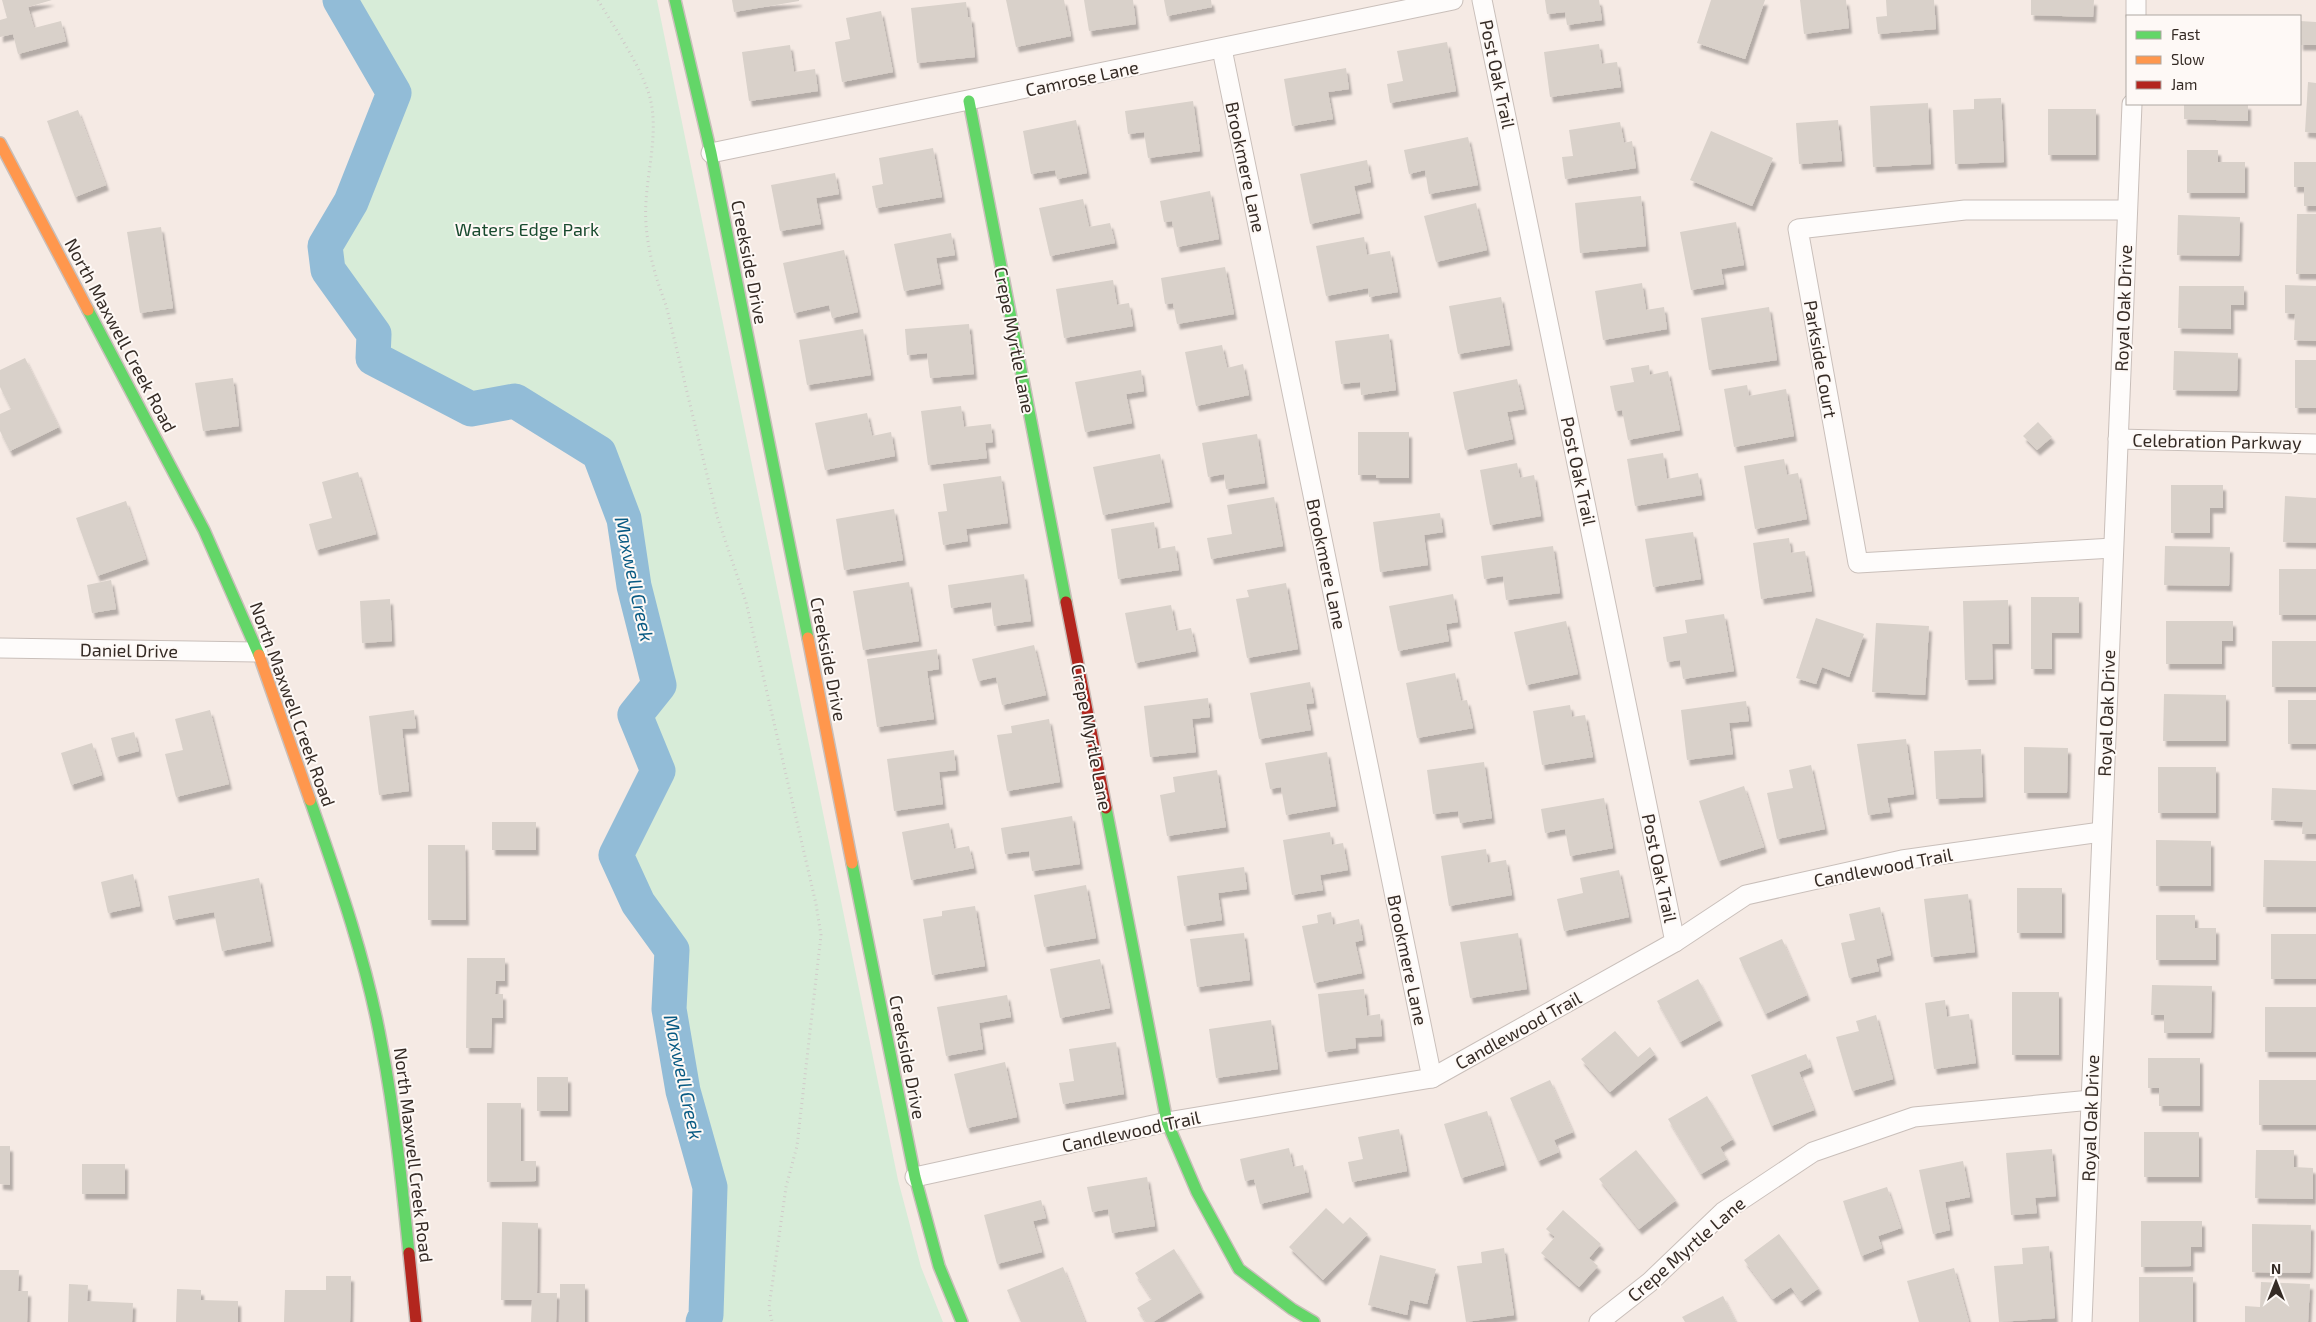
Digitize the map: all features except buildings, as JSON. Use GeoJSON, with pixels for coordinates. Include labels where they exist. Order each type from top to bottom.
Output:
{"type":"FeatureCollection","features":[{"type":"Feature","properties":{"kind":"street","name":"Creekside Drive"},"geometry":{"type":"LineString","coordinates":[[675,0],[711,153],[915,1177],[939,1266],[962,1322]]}},
{"type":"Feature","properties":{"kind":"street","name":"Camrose Lane"},"geometry":{"type":"LineString","coordinates":[[711,153],[1453,0]]}},
{"type":"Feature","properties":{"kind":"street","name":"Post Oak Trail"},"geometry":{"type":"LineString","coordinates":[[1482,0],[1675,942]]}},
{"type":"Feature","properties":{"kind":"street"},"geometry":{"type":"LineString","coordinates":[[2136,0],[2136,15]]}},
{"type":"Feature","properties":{"kind":"street","name":"Brookmere Lane"},"geometry":{"type":"LineString","coordinates":[[1222,49],[1432,1078]]}},
{"type":"Feature","properties":{"kind":"street","name":"Crepe Myrtle Lane"},"geometry":{"type":"LineString","coordinates":[[969,101],[1167,1122],[1197,1192],[1240,1269],[1292,1309],[1314,1322]]}},
{"type":"Feature","properties":{"kind":"street","name":"Royal Oak Drive"},"geometry":{"type":"LineString","coordinates":[[2082,1322],[2132,105]]}},
{"type":"Feature","properties":{"kind":"street","name":"North Maxwell Creek Road"},"geometry":{"type":"LineString","coordinates":[[0,144],[204,530],[258,652],[340,885],[376,1019],[396,1128],[416,1322]]}},
{"type":"Feature","properties":{"kind":"street","name":"Parkside Court"},"geometry":{"type":"LineString","coordinates":[[2113,548],[1858,563],[1798,229],[1965,210],[2127,210]]}},
{"type":"Feature","properties":{"kind":"street","name":"Celebration Parkway"},"geometry":{"type":"LineString","coordinates":[[2118,439],[2316,444]]}},
{"type":"Feature","properties":{"kind":"street","name":"Daniel Drive"},"geometry":{"type":"LineString","coordinates":[[0,648],[258,652]]}},
{"type":"Feature","properties":{"kind":"street","name":"Candlewood Trail"},"geometry":{"type":"LineString","coordinates":[[915,1177],[1167,1122],[1432,1078],[1675,942],[1746,895],[1902,860],[2101,832]]}},
{"type":"Feature","properties":{"kind":"street","name":"Crepe Myrtle Lane"},"geometry":{"type":"LineString","coordinates":[[1599,1322],[1650,1282],[1723,1212],[1814,1152],[1914,1117],[2091,1100]]}},
{"type":"Feature","properties":{"kind":"path"},"geometry":{"type":"LineString","coordinates":[[598,0],[646,84],[651,102],[654,127],[646,223],[654,271],[666,305],[717,516],[746,602],[816,904],[821,934],[796,1146],[786,1186],[769,1307],[772,1322]]}},
{"type":"Feature","properties":{"kind":"green space","name":"Waters Edge Park"},"geometry":{"type":"Polygon","coordinates":[[[339,0],[657,0],[898,1180],[921,1267],[943,1322],[703,1322],[706,1314],[710,1187],[683,1091],[669,1009],[672,950],[638,903],[616,855],[658,771],[635,715],[658,685],[634,586],[624,519],[599,453],[515,401],[471,409],[373,358],[374,334],[328,270],[325,246],[351,202],[394,93],[339,0]]]}},
{"type":"Feature","properties":{"kind":"waterway","name":"Maxwell Creek"},"geometry":{"type":"LineString","coordinates":[[340,0],[394,93],[351,202],[325,246],[328,270],[374,334],[373,358],[471,409],[515,401],[599,453],[624,519],[634,586],[659,685],[635,715],[658,771],[616,855],[638,903],[672,950],[669,1009],[683,1091],[710,1187],[706,1315],[703,1322]]}},
{"type":"Feature","properties":{"kind":"traffic: fast"},"geometry":{"type":"LineString","coordinates":[[675,0],[711,153],[808,638]]}},
{"type":"Feature","properties":{"kind":"traffic: fast"},"geometry":{"type":"LineString","coordinates":[[969,101],[1066,602]]}},
{"type":"Feature","properties":{"kind":"traffic: fast"},"geometry":{"type":"LineString","coordinates":[[88,310],[204,530],[259,655]]}},
{"type":"Feature","properties":{"kind":"traffic: fast"},"geometry":{"type":"LineString","coordinates":[[310,800],[351,922],[376,1015],[387,1073],[401,1175],[409,1253]]}},
{"type":"Feature","properties":{"kind":"traffic: fast"},"geometry":{"type":"LineString","coordinates":[[1106,808],[1167,1122],[1197,1192],[1239,1269],[1292,1309],[1314,1322]]}},
{"type":"Feature","properties":{"kind":"traffic: fast"},"geometry":{"type":"LineString","coordinates":[[852,863],[915,1177],[939,1266],[962,1322]]}},
{"type":"Feature","properties":{"kind":"traffic: slow"},"geometry":{"type":"LineString","coordinates":[[0,143],[88,310]]}},
{"type":"Feature","properties":{"kind":"traffic: slow"},"geometry":{"type":"LineString","coordinates":[[808,638],[852,863]]}},
{"type":"Feature","properties":{"kind":"traffic: slow"},"geometry":{"type":"LineString","coordinates":[[259,655],[310,800]]}},
{"type":"Feature","properties":{"kind":"traffic: jam"},"geometry":{"type":"LineString","coordinates":[[1066,602],[1106,808]]}},
{"type":"Feature","properties":{"kind":"traffic: jam"},"geometry":{"type":"LineString","coordinates":[[409,1253],[416,1322]]}}]}
